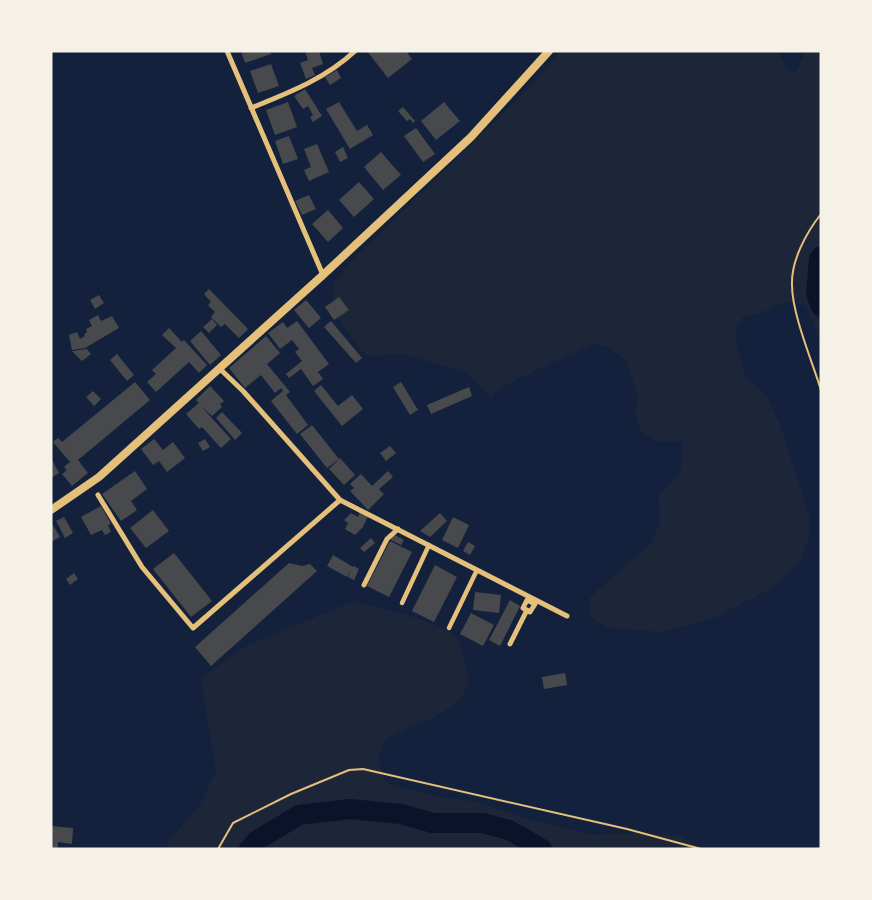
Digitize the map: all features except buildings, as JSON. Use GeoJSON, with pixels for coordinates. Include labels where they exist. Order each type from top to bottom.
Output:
{"type":"FeatureCollection","features":[{"type":"Feature","properties":{"kind":"main road"},"geometry":{"type":"LineString","coordinates":[[51,510],[99,476],[323,275],[471,137],[549,51]]}},
{"type":"Feature","properties":{"kind":"street"},"geometry":{"type":"LineString","coordinates":[[227,51],[323,275]]}},
{"type":"Feature","properties":{"kind":"street"},"geometry":{"type":"LineString","coordinates":[[252,108],[324,75],[342,63],[355,51]]}},
{"type":"Feature","properties":{"kind":"street"},"geometry":{"type":"LineString","coordinates":[[219,368],[243,391],[340,500],[532,600],[567,616]]}},
{"type":"Feature","properties":{"kind":"street"},"geometry":{"type":"LineString","coordinates":[[98,495],[142,566],[193,628],[340,500]]}},
{"type":"Feature","properties":{"kind":"street"},"geometry":{"type":"LineString","coordinates":[[364,585],[387,540],[398,529]]}},
{"type":"Feature","properties":{"kind":"street"},"geometry":{"type":"LineString","coordinates":[[402,603],[429,545]]}},
{"type":"Feature","properties":{"kind":"street"},"geometry":{"type":"LineString","coordinates":[[449,628],[477,570]]}},
{"type":"Feature","properties":{"kind":"street"},"geometry":{"type":"LineString","coordinates":[[510,644],[528,610],[530,612],[535,604],[532,600]]}},
{"type":"Feature","properties":{"kind":"path"},"geometry":{"type":"LineString","coordinates":[[821,214],[812,226],[794,265],[792,285],[795,310],[821,390]]}},
{"type":"Feature","properties":{"kind":"path"},"geometry":{"type":"LineString","coordinates":[[218,849],[233,823],[291,794],[349,770],[363,769],[627,829],[701,849]]}},
{"type":"Feature","properties":{"kind":"shaded area"},"geometry":{"type":"Polygon","coordinates":[[[561,51],[777,51],[791,75],[797,70],[806,51],[821,51],[821,345],[806,305],[784,302],[765,311],[743,317],[737,326],[736,344],[746,377],[766,395],[779,422],[809,515],[809,539],[799,562],[772,588],[714,618],[659,632],[607,627],[590,617],[590,597],[651,543],[660,522],[659,496],[681,470],[683,441],[656,441],[641,431],[635,415],[638,397],[627,362],[610,348],[596,343],[498,389],[491,399],[469,374],[404,354],[367,356],[333,311],[334,283],[358,254],[532,85],[561,51]]]}},
{"type":"Feature","properties":{"kind":"shaded area"},"geometry":{"type":"Polygon","coordinates":[[[352,602],[392,611],[439,626],[450,632],[457,639],[466,667],[469,684],[455,703],[430,719],[385,739],[378,759],[385,781],[397,787],[440,797],[476,802],[538,822],[594,835],[635,833],[681,836],[703,849],[166,849],[167,843],[201,803],[216,771],[201,678],[246,646],[352,602]]]}},
{"type":"Feature","properties":{"kind":"waterway"},"geometry":{"type":"LineString","coordinates":[[821,256],[819,259],[816,294],[821,307]]}},
{"type":"Feature","properties":{"kind":"waterway"},"geometry":{"type":"LineString","coordinates":[[249,849],[256,841],[299,815],[350,809],[401,814],[433,823],[483,823],[509,830],[542,849]]}}]}
